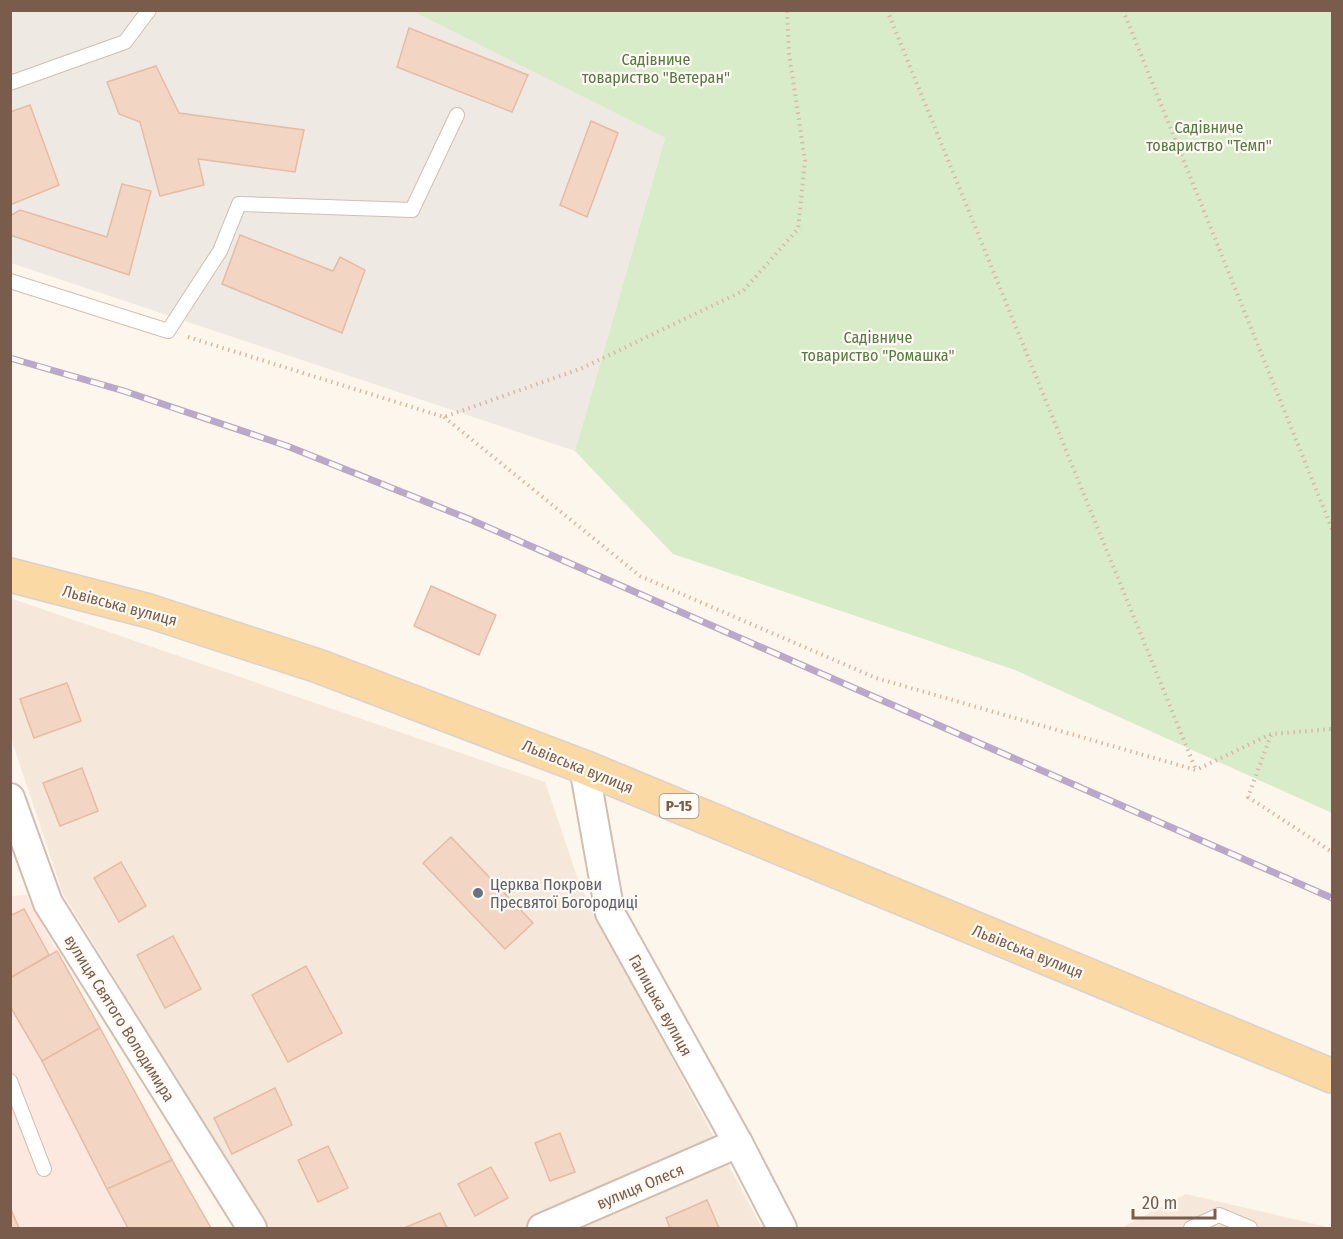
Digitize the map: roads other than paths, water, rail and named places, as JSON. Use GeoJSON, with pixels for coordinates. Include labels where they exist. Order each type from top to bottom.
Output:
{"type":"FeatureCollection","features":[{"type":"Feature","properties":{"kind":"main road","name":"Львівська вулиця"},"geometry":{"type":"LineString","coordinates":[[10,575],[149,611],[318,666],[584,767],[1332,1076]]}},
{"type":"Feature","properties":{"kind":"street","name":"Галицька вулиця"},"geometry":{"type":"LineString","coordinates":[[584,767],[610,913],[738,1143],[782,1228]]}},
{"type":"Feature","properties":{"kind":"street","name":"вулиця Святого Володимира"},"geometry":{"type":"LineString","coordinates":[[10,798],[48,903],[252,1228]]}},
{"type":"Feature","properties":{"kind":"street","name":"вулиця Олеся"},"geometry":{"type":"LineString","coordinates":[[542,1228],[738,1143]]}},
{"type":"Feature","properties":{"kind":"lane"},"geometry":{"type":"LineString","coordinates":[[10,82],[125,42],[149,10]]}},
{"type":"Feature","properties":{"kind":"lane"},"geometry":{"type":"LineString","coordinates":[[10,281],[168,330],[220,251],[239,204],[412,210],[457,115]]}},
{"type":"Feature","properties":{"kind":"lane"},"geometry":{"type":"LineString","coordinates":[[10,1081],[44,1169]]}},
{"type":"Feature","properties":{"kind":"lane"},"geometry":{"type":"LineString","coordinates":[[1191,1228],[1219,1215],[1250,1228]]}},
{"type":"Feature","properties":{"kind":"railway"},"geometry":{"type":"LineString","coordinates":[[10,358],[124,391],[287,446],[469,519],[1332,898]]}},
{"type":"Feature","properties":{"kind":"place","name":"Церква Покрови Пресвятої Богородиці"},"geometry":{"type":"Point","coordinates":[478,893]}},
{"type":"Feature","properties":{"kind":"park label","name":"Садівниче товариство \"Ветеран\""},"geometry":{"type":"Point","coordinates":[656,68]}},
{"type":"Feature","properties":{"kind":"park label","name":"Садівниче товариство \"Темп\""},"geometry":{"type":"Point","coordinates":[1209,136]}},
{"type":"Feature","properties":{"kind":"park label","name":"Садівниче товариство \"Ромашка\""},"geometry":{"type":"Point","coordinates":[878,346]}}]}
